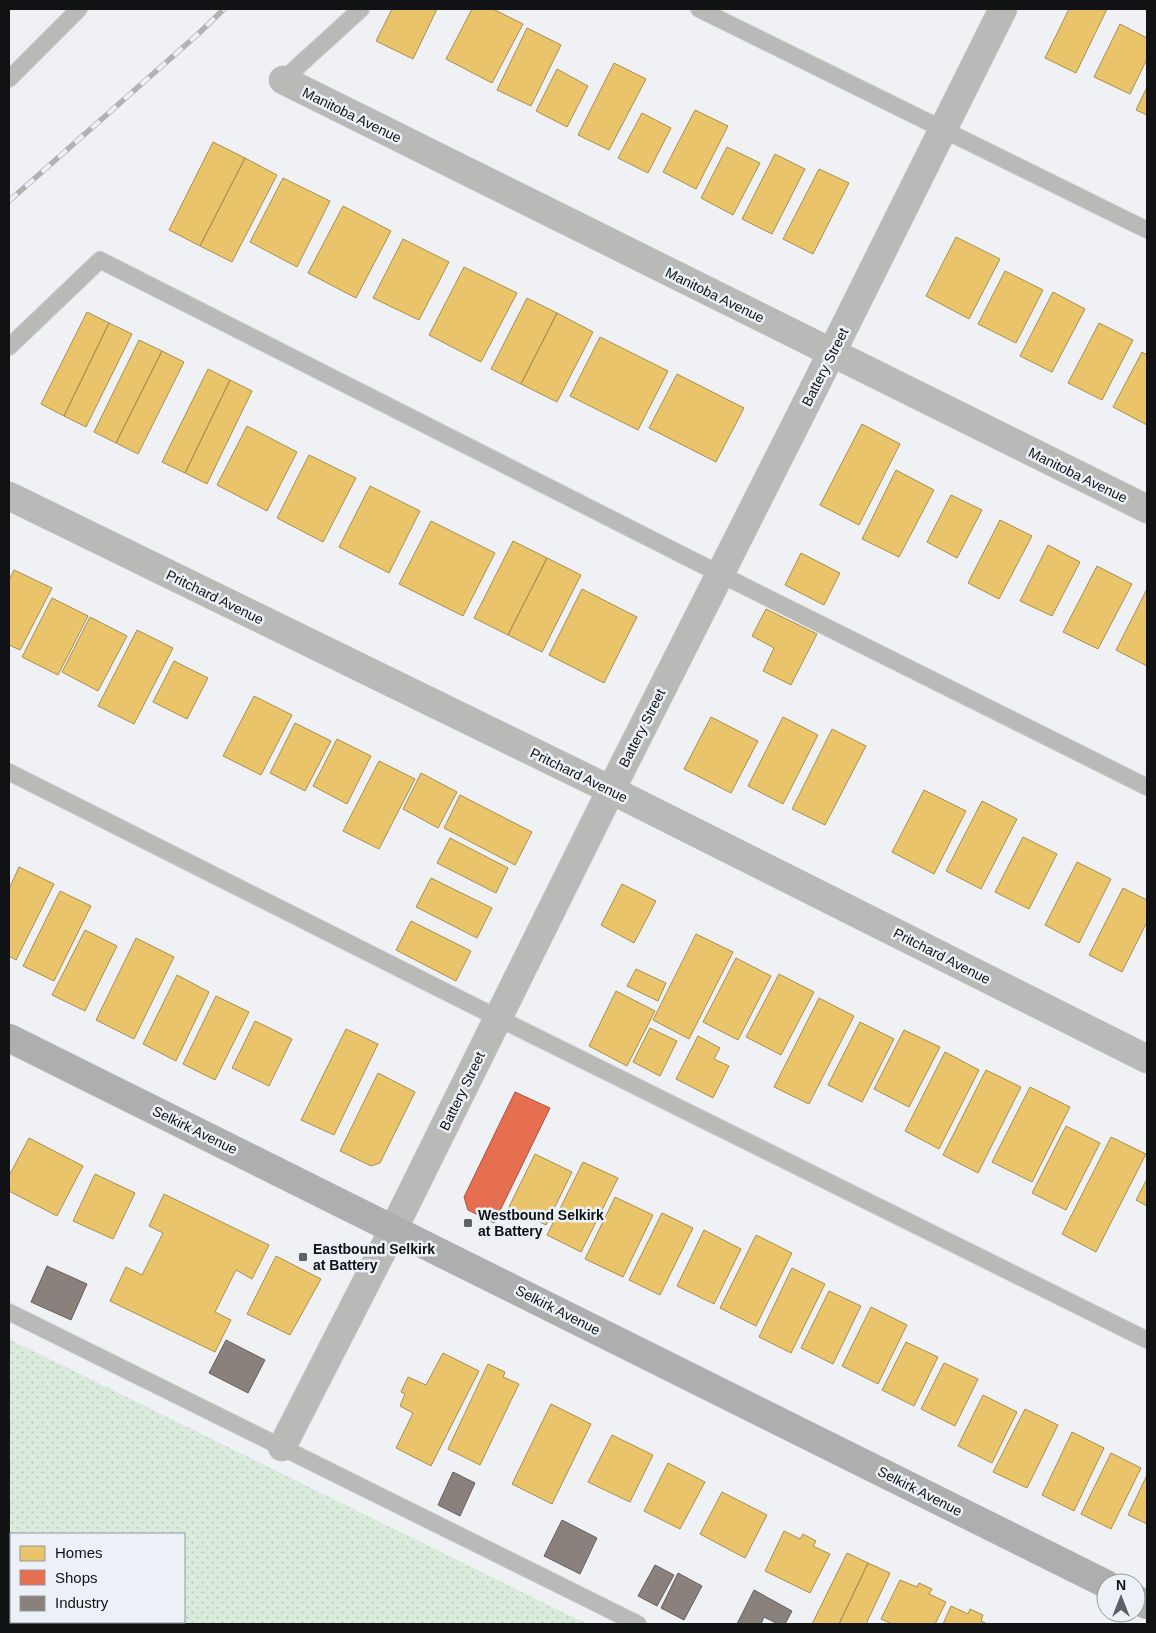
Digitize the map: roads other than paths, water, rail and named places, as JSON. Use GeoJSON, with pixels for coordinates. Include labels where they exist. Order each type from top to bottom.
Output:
{"type":"FeatureCollection","features":[{"type":"Feature","properties":{"kind":"main road","name":"Selkirk Avenue"},"geometry":{"type":"LineString","coordinates":[[9,1038],[1096,1579]]}},
{"type":"Feature","properties":{"kind":"street","name":"Battery Street"},"geometry":{"type":"LineString","coordinates":[[282,1448],[394,1228],[1002,9]]}},
{"type":"Feature","properties":{"kind":"street","name":"Manitoba Avenue"},"geometry":{"type":"LineString","coordinates":[[283,80],[1147,509]]}},
{"type":"Feature","properties":{"kind":"street","name":"Pritchard Avenue"},"geometry":{"type":"LineString","coordinates":[[9,496],[611,790],[1147,1059]]}},
{"type":"Feature","properties":{"kind":"lane"},"geometry":{"type":"LineString","coordinates":[[9,79],[79,9]]}},
{"type":"Feature","properties":{"kind":"lane"},"geometry":{"type":"LineString","coordinates":[[283,80],[361,9]]}},
{"type":"Feature","properties":{"kind":"lane"},"geometry":{"type":"LineString","coordinates":[[699,9],[1147,230]]}},
{"type":"Feature","properties":{"kind":"lane"},"geometry":{"type":"LineString","coordinates":[[9,347],[100,260],[720,574],[1147,787]]}},
{"type":"Feature","properties":{"kind":"lane"},"geometry":{"type":"LineString","coordinates":[[9,772],[1147,1340]]}},
{"type":"Feature","properties":{"kind":"lane"},"geometry":{"type":"LineString","coordinates":[[9,1312],[638,1624]]}},
{"type":"Feature","properties":{"kind":"railway"},"geometry":{"type":"LineString","coordinates":[[9,201],[224,9]]}},
{"type":"Feature","properties":{"kind":"place","name":"Westbound Selkirk at Battery"},"geometry":{"type":"Point","coordinates":[468,1223]}},
{"type":"Feature","properties":{"kind":"place","name":"Eastbound Selkirk at Battery"},"geometry":{"type":"Point","coordinates":[303,1257]}}]}
